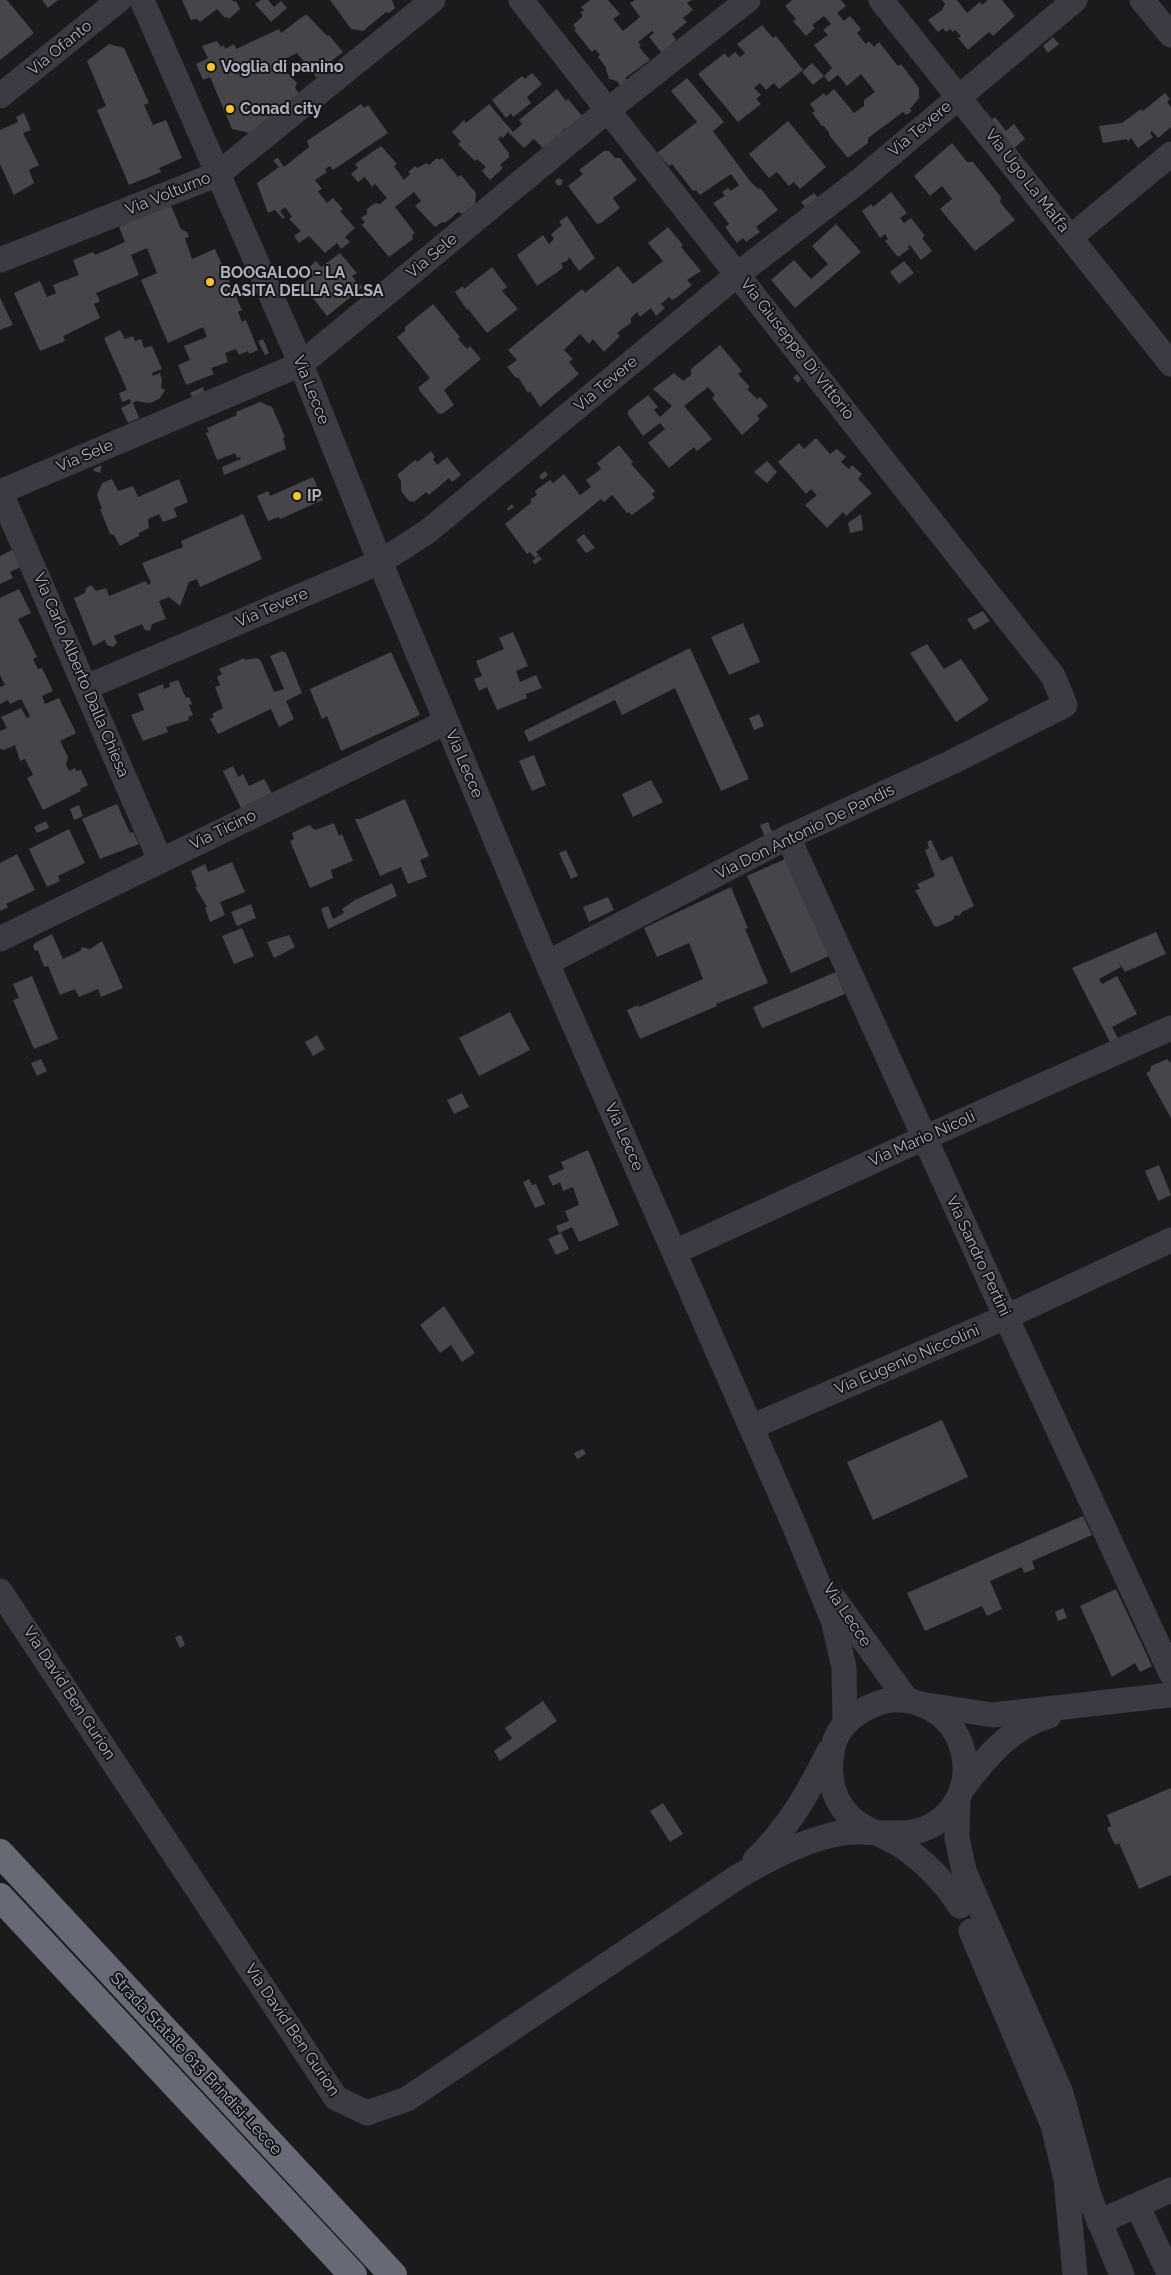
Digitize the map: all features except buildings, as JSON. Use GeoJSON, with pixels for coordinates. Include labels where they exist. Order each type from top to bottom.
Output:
{"type":"FeatureCollection","features":[{"type":"Feature","properties":{"kind":"highway","name":"Strada Statale 613 Brindisi-Lecce"},"geometry":{"type":"LineString","coordinates":[[0,1852],[393,2275]]}},
{"type":"Feature","properties":{"kind":"highway","name":"Strada Statale 613 Brindisi-Lecce"},"geometry":{"type":"LineString","coordinates":[[0,1897],[353,2275]]}},
{"type":"Feature","properties":{"kind":"street","name":"Via Ofanto"},"geometry":{"type":"LineString","coordinates":[[0,96],[119,0]]}},
{"type":"Feature","properties":{"kind":"street","name":"Via Lecce"},"geometry":{"type":"LineString","coordinates":[[142,0],[301,364],[380,562],[547,963],[834,1620],[844,1667],[839,1733]]}},
{"type":"Feature","properties":{"kind":"street","name":"Via Volturno"},"geometry":{"type":"LineString","coordinates":[[0,260],[218,174],[433,0]]}},
{"type":"Feature","properties":{"kind":"street","name":"Via Giuseppe Di Vittorio"},"geometry":{"type":"LineString","coordinates":[[521,0],[1053,676],[1064,705]]}},
{"type":"Feature","properties":{"kind":"street","name":"Via Sele"},"geometry":{"type":"LineString","coordinates":[[0,492],[301,364],[608,110],[748,0]]}},
{"type":"Feature","properties":{"kind":"street","name":"Via Ugo La Malfa"},"geometry":{"type":"LineString","coordinates":[[881,0],[960,96],[1171,364]]}},
{"type":"Feature","properties":{"kind":"street","name":"Via Tevere"},"geometry":{"type":"LineString","coordinates":[[87,687],[380,562],[427,532],[738,274],[859,181],[1075,0]]}},
{"type":"Feature","properties":{"kind":"street"},"geometry":{"type":"LineString","coordinates":[[1142,0],[1171,35]]}},
{"type":"Feature","properties":{"kind":"street"},"geometry":{"type":"LineString","coordinates":[[1071,238],[1171,154]]}},
{"type":"Feature","properties":{"kind":"street","name":"Via Carlo Alberto Dalla Chiesa"},"geometry":{"type":"LineString","coordinates":[[0,492],[87,687],[160,860]]}},
{"type":"Feature","properties":{"kind":"street","name":"Via Don Antonio De Pandis"},"geometry":{"type":"LineString","coordinates":[[547,963],[788,837],[950,764],[1064,705]]}},
{"type":"Feature","properties":{"kind":"street","name":"Via Ticino"},"geometry":{"type":"LineString","coordinates":[[0,939],[446,722]]}},
{"type":"Feature","properties":{"kind":"street","name":"Via Sandro Pertini"},"geometry":{"type":"LineString","coordinates":[[788,837],[1006,1317],[1171,1673]]}},
{"type":"Feature","properties":{"kind":"street","name":"Via Mario Nicoli"},"geometry":{"type":"LineString","coordinates":[[674,1252],[1171,1028]]}},
{"type":"Feature","properties":{"kind":"street","name":"Via Eugenio Niccolini"},"geometry":{"type":"LineString","coordinates":[[751,1427],[1006,1317],[1171,1240]]}},
{"type":"Feature","properties":{"kind":"street","name":"Via Lecce"},"geometry":{"type":"LineString","coordinates":[[794,1525],[827,1588],[848,1620],[916,1702]]}},
{"type":"Feature","properties":{"kind":"street","name":"Via David Ben Gurion"},"geometry":{"type":"LineString","coordinates":[[0,1591],[336,2098],[367,2113],[406,2099],[739,1876],[805,1843],[854,1831],[876,1832]]}},
{"type":"Feature","properties":{"kind":"street"},"geometry":{"type":"LineString","coordinates":[[960,1906],[947,1886],[904,1848],[856,1822],[841,1806],[832,1786],[829,1764],[839,1733],[863,1708],[884,1700],[916,1702],[993,1715],[1171,1695]]}},
{"type":"Feature","properties":{"kind":"street"},"geometry":{"type":"LineString","coordinates":[[916,1702],[942,1715],[955,1730],[964,1755],[966,1768],[946,1836],[946,1856],[960,1906],[1052,2125],[1066,2179],[1076,2275]]}},
{"type":"Feature","properties":{"kind":"street"},"geometry":{"type":"LineString","coordinates":[[876,1832],[896,1835],[917,1832],[936,1824],[979,1766],[996,1749],[1020,1730],[1044,1717],[1095,1704]]}},
{"type":"Feature","properties":{"kind":"street","name":"Via David Ben Gurion"},"geometry":{"type":"LineString","coordinates":[[739,1876],[784,1830],[813,1784],[839,1733]]}},
{"type":"Feature","properties":{"kind":"street"},"geometry":{"type":"LineString","coordinates":[[957,1798],[957,1838],[964,1871],[1061,2093],[1089,2196],[1122,2275]]}},
{"type":"Feature","properties":{"kind":"street"},"geometry":{"type":"LineString","coordinates":[[1100,2222],[1171,2190]]}},
{"type":"Feature","properties":{"kind":"street"},"geometry":{"type":"LineString","coordinates":[[1137,2205],[1170,2275]]}},
{"type":"Feature","properties":{"kind":"place","name":"Voglia di panino"},"geometry":{"type":"Point","coordinates":[211,67]}},
{"type":"Feature","properties":{"kind":"place","name":"Conad city"},"geometry":{"type":"Point","coordinates":[230,109]}},
{"type":"Feature","properties":{"kind":"place","name":"BOOGALOO - LA CASITA DELLA SALSA"},"geometry":{"type":"Point","coordinates":[210,282]}},
{"type":"Feature","properties":{"kind":"place","name":"IP"},"geometry":{"type":"Point","coordinates":[297,496]}}]}
